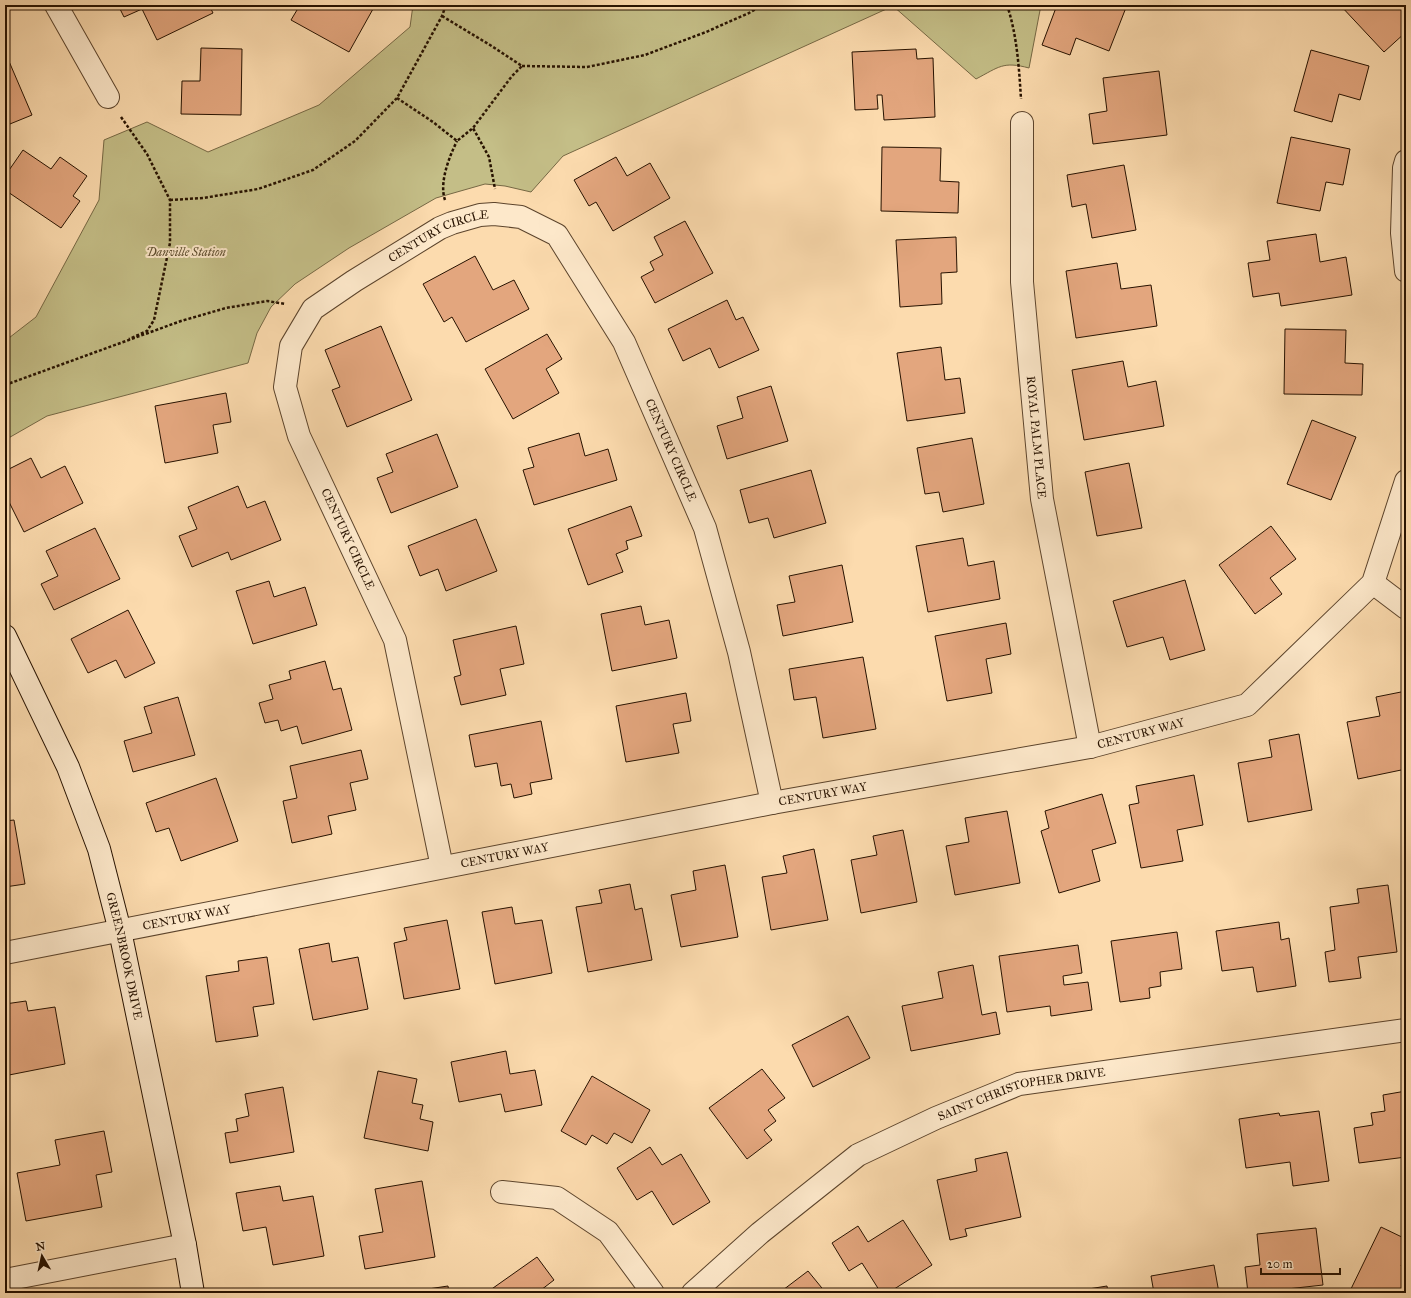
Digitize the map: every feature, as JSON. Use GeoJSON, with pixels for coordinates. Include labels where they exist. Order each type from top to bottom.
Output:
{"type":"FeatureCollection","features":[{"type":"Feature","properties":{"kind":"street"},"geometry":{"type":"LineString","coordinates":[[56,5],[108,97]]}},
{"type":"Feature","properties":{"kind":"street","name":"ROYAL PALM PLACE"},"geometry":{"type":"LineString","coordinates":[[1022,123],[1022,282],[1042,499],[1090,747]]}},
{"type":"Feature","properties":{"kind":"street"},"geometry":{"type":"LineString","coordinates":[[1406,161],[1404,168],[1402,233],[1406,272]]}},
{"type":"Feature","properties":{"kind":"street","name":"CENTURY CIRCLE"},"geometry":{"type":"LineString","coordinates":[[442,867],[395,640],[299,436],[285,387],[291,346],[312,309],[354,281],[440,228],[480,215],[494,214],[521,217],[556,235],[624,342],[705,528],[739,652],[772,803]]}},
{"type":"Feature","properties":{"kind":"street","name":"CENTURY WAY"},"geometry":{"type":"LineString","coordinates":[[5,953],[772,803],[1090,747],[1247,705],[1373,583],[1406,481]]}},
{"type":"Feature","properties":{"kind":"street"},"geometry":{"type":"LineString","coordinates":[[1373,583],[1406,608]]}},
{"type":"Feature","properties":{"kind":"street","name":"GREENBROOK DRIVE"},"geometry":{"type":"LineString","coordinates":[[8,646],[68,767],[99,849],[120,931],[185,1245],[193,1293]]}},
{"type":"Feature","properties":{"kind":"street","name":"SAINT CHRISTOPHER DRIVE"},"geometry":{"type":"LineString","coordinates":[[693,1293],[760,1233],[858,1155],[936,1118],[1019,1084],[1406,1030]]}},
{"type":"Feature","properties":{"kind":"street"},"geometry":{"type":"LineString","coordinates":[[502,1192],[557,1198],[608,1232],[653,1293]]}},
{"type":"Feature","properties":{"kind":"street"},"geometry":{"type":"LineString","coordinates":[[5,1280],[185,1245]]}},
{"type":"Feature","properties":{"kind":"path"},"geometry":{"type":"LineString","coordinates":[[170,200],[203,198],[258,189],[313,170],[355,141],[397,98],[442,16],[446,5]]}},
{"type":"Feature","properties":{"kind":"path"},"geometry":{"type":"LineString","coordinates":[[442,16],[483,40],[522,66],[587,67],[645,55],[706,32],[749,13],[762,5]]}},
{"type":"Feature","properties":{"kind":"path"},"geometry":{"type":"LineString","coordinates":[[1007,5],[1013,24],[1019,71],[1022,123]]}},
{"type":"Feature","properties":{"kind":"path"},"geometry":{"type":"LineString","coordinates":[[452,223],[443,193],[448,160],[457,141],[473,128],[512,76],[522,66]]}},
{"type":"Feature","properties":{"kind":"path"},"geometry":{"type":"LineString","coordinates":[[108,97],[146,154],[170,200],[170,243],[154,320],[147,330],[108,348]]}},
{"type":"Feature","properties":{"kind":"path"},"geometry":{"type":"LineString","coordinates":[[397,98],[434,122],[457,141]]}},
{"type":"Feature","properties":{"kind":"path"},"geometry":{"type":"LineString","coordinates":[[473,128],[489,157],[495,191],[494,214]]}},
{"type":"Feature","properties":{"kind":"path"},"geometry":{"type":"LineString","coordinates":[[5,385],[181,321],[226,308],[267,301],[312,309]]}},
{"type":"Feature","properties":{"kind":"green space","name":"Danville Station"},"geometry":{"type":"Polygon","coordinates":[[[413,5],[1041,5],[1029,68],[1013,65],[1001,66],[976,79],[893,6],[563,156],[531,192],[505,186],[485,184],[436,198],[349,248],[295,284],[271,307],[257,333],[248,363],[47,416],[5,440],[5,341],[36,317],[99,200],[104,140],[147,122],[208,152],[319,105],[410,27],[413,5]]]}},
{"type":"Feature","properties":{"kind":"building"},"geometry":{"type":"Polygon","coordinates":[[[118,5],[209,5],[213,13],[157,40],[142,9],[124,17],[118,5]]]}},
{"type":"Feature","properties":{"kind":"building"},"geometry":{"type":"Polygon","coordinates":[[[300,5],[366,5],[373,9],[349,52],[291,20],[300,5]]]}},
{"type":"Feature","properties":{"kind":"building"},"geometry":{"type":"Polygon","coordinates":[[[1057,5],[1127,5],[1109,51],[1076,38],[1070,55],[1042,45],[1057,5]]]}},
{"type":"Feature","properties":{"kind":"building"},"geometry":{"type":"Polygon","coordinates":[[[1340,5],[1405,5],[1406,32],[1384,52],[1340,5]]]}},
{"type":"Feature","properties":{"kind":"building"},"geometry":{"type":"Polygon","coordinates":[[[201,48],[242,49],[241,115],[181,114],[182,81],[200,81],[201,48]]]}},
{"type":"Feature","properties":{"kind":"building"},"geometry":{"type":"Polygon","coordinates":[[[916,49],[917,59],[933,58],[935,117],[884,120],[882,95],[877,95],[878,109],[855,110],[852,52],[916,49]]]}},
{"type":"Feature","properties":{"kind":"building"},"geometry":{"type":"Polygon","coordinates":[[[1311,50],[1369,66],[1360,100],[1339,94],[1332,122],[1294,111],[1311,50]]]}},
{"type":"Feature","properties":{"kind":"building"},"geometry":{"type":"Polygon","coordinates":[[[5,52],[32,115],[5,126],[5,52]]]}},
{"type":"Feature","properties":{"kind":"building"},"geometry":{"type":"Polygon","coordinates":[[[1159,71],[1167,135],[1093,144],[1089,114],[1107,111],[1103,78],[1159,71]]]}},
{"type":"Feature","properties":{"kind":"building"},"geometry":{"type":"Polygon","coordinates":[[[1291,137],[1350,149],[1343,185],[1326,182],[1320,211],[1277,203],[1291,137]]]}},
{"type":"Feature","properties":{"kind":"building"},"geometry":{"type":"Polygon","coordinates":[[[882,147],[941,148],[940,181],[959,182],[958,213],[881,211],[882,147]]]}},
{"type":"Feature","properties":{"kind":"building"},"geometry":{"type":"Polygon","coordinates":[[[23,150],[51,169],[60,157],[87,176],[73,196],[80,201],[61,228],[5,190],[5,176],[23,150]]]}},
{"type":"Feature","properties":{"kind":"building"},"geometry":{"type":"Polygon","coordinates":[[[616,157],[627,176],[650,163],[670,198],[613,231],[596,202],[589,206],[574,180],[616,157]]]}},
{"type":"Feature","properties":{"kind":"building"},"geometry":{"type":"Polygon","coordinates":[[[1124,165],[1136,230],[1092,238],[1086,204],[1072,207],[1067,175],[1124,165]]]}},
{"type":"Feature","properties":{"kind":"building"},"geometry":{"type":"Polygon","coordinates":[[[685,221],[713,273],[655,303],[641,277],[654,270],[650,262],[663,255],[654,237],[685,221]]]}},
{"type":"Feature","properties":{"kind":"building"},"geometry":{"type":"Polygon","coordinates":[[[1316,234],[1320,262],[1346,257],[1352,295],[1281,306],[1279,293],[1253,297],[1248,263],[1270,260],[1267,241],[1316,234]]]}},
{"type":"Feature","properties":{"kind":"building"},"geometry":{"type":"Polygon","coordinates":[[[956,237],[957,272],[941,273],[942,304],[900,307],[896,240],[956,237]]]}},
{"type":"Feature","properties":{"kind":"building"},"geometry":{"type":"Polygon","coordinates":[[[475,256],[493,290],[514,280],[529,309],[466,342],[452,317],[444,322],[423,284],[475,256]]]}},
{"type":"Feature","properties":{"kind":"building"},"geometry":{"type":"Polygon","coordinates":[[[1117,263],[1121,289],[1151,285],[1157,326],[1076,338],[1066,271],[1117,263]]]}},
{"type":"Feature","properties":{"kind":"building"},"geometry":{"type":"Polygon","coordinates":[[[727,300],[736,320],[743,317],[759,350],[719,368],[710,348],[683,361],[668,329],[727,300]]]}},
{"type":"Feature","properties":{"kind":"building"},"geometry":{"type":"Polygon","coordinates":[[[381,326],[412,400],[347,427],[332,390],[340,387],[325,350],[381,326]]]}},
{"type":"Feature","properties":{"kind":"building"},"geometry":{"type":"Polygon","coordinates":[[[1285,329],[1346,330],[1345,363],[1363,364],[1362,395],[1284,394],[1285,329]]]}},
{"type":"Feature","properties":{"kind":"building"},"geometry":{"type":"Polygon","coordinates":[[[547,334],[562,359],[546,369],[559,393],[513,419],[485,369],[547,334]]]}},
{"type":"Feature","properties":{"kind":"building"},"geometry":{"type":"Polygon","coordinates":[[[941,347],[945,380],[960,378],[965,413],[907,421],[897,353],[941,347]]]}},
{"type":"Feature","properties":{"kind":"building"},"geometry":{"type":"Polygon","coordinates":[[[1123,361],[1128,387],[1156,381],[1164,426],[1084,440],[1072,370],[1123,361]]]}},
{"type":"Feature","properties":{"kind":"building"},"geometry":{"type":"Polygon","coordinates":[[[771,386],[788,441],[727,459],[717,426],[743,418],[737,397],[771,386]]]}},
{"type":"Feature","properties":{"kind":"building"},"geometry":{"type":"Polygon","coordinates":[[[226,393],[231,422],[213,425],[218,453],[165,463],[155,406],[226,393]]]}},
{"type":"Feature","properties":{"kind":"building"},"geometry":{"type":"Polygon","coordinates":[[[1312,420],[1356,437],[1331,500],[1287,484],[1312,420]]]}},
{"type":"Feature","properties":{"kind":"building"},"geometry":{"type":"Polygon","coordinates":[[[579,433],[585,456],[608,449],[617,480],[534,505],[523,470],[534,467],[528,448],[579,433]]]}},
{"type":"Feature","properties":{"kind":"building"},"geometry":{"type":"Polygon","coordinates":[[[437,434],[458,487],[391,513],[377,478],[393,472],[386,454],[437,434]]]}},
{"type":"Feature","properties":{"kind":"building"},"geometry":{"type":"Polygon","coordinates":[[[972,438],[984,504],[943,512],[939,492],[925,494],[917,448],[972,438]]]}},
{"type":"Feature","properties":{"kind":"building"},"geometry":{"type":"Polygon","coordinates":[[[31,458],[41,478],[65,466],[83,503],[24,532],[9,502],[5,504],[5,471],[31,458]]]}},
{"type":"Feature","properties":{"kind":"building"},"geometry":{"type":"Polygon","coordinates":[[[1129,463],[1142,528],[1097,536],[1085,472],[1129,463]]]}},
{"type":"Feature","properties":{"kind":"building"},"geometry":{"type":"Polygon","coordinates":[[[811,470],[826,523],[774,538],[768,518],[749,523],[740,490],[811,470]]]}},
{"type":"Feature","properties":{"kind":"building"},"geometry":{"type":"Polygon","coordinates":[[[238,486],[247,508],[265,501],[281,540],[231,560],[228,552],[192,567],[179,536],[197,529],[188,507],[238,486]]]}},
{"type":"Feature","properties":{"kind":"building"},"geometry":{"type":"Polygon","coordinates":[[[631,506],[642,536],[626,541],[628,549],[616,554],[623,572],[588,585],[568,529],[631,506]]]}},
{"type":"Feature","properties":{"kind":"building"},"geometry":{"type":"Polygon","coordinates":[[[476,519],[497,571],[446,591],[438,569],[420,576],[408,546],[476,519]]]}},
{"type":"Feature","properties":{"kind":"building"},"geometry":{"type":"Polygon","coordinates":[[[1271,526],[1296,559],[1270,578],[1282,594],[1255,614],[1219,565],[1271,526]]]}},
{"type":"Feature","properties":{"kind":"building"},"geometry":{"type":"Polygon","coordinates":[[[95,528],[120,579],[54,610],[41,584],[58,576],[46,551],[95,528]]]}},
{"type":"Feature","properties":{"kind":"building"},"geometry":{"type":"Polygon","coordinates":[[[963,538],[968,566],[994,561],[1000,599],[928,612],[916,546],[963,538]]]}},
{"type":"Feature","properties":{"kind":"building"},"geometry":{"type":"Polygon","coordinates":[[[842,565],[853,622],[783,636],[777,605],[795,602],[789,576],[842,565]]]}},
{"type":"Feature","properties":{"kind":"building"},"geometry":{"type":"Polygon","coordinates":[[[1185,580],[1205,650],[1170,660],[1163,637],[1127,647],[1113,601],[1185,580]]]}},
{"type":"Feature","properties":{"kind":"building"},"geometry":{"type":"Polygon","coordinates":[[[269,581],[274,597],[305,587],[317,625],[253,644],[236,591],[269,581]]]}},
{"type":"Feature","properties":{"kind":"building"},"geometry":{"type":"Polygon","coordinates":[[[641,606],[645,625],[669,620],[677,658],[612,671],[601,614],[641,606]]]}},
{"type":"Feature","properties":{"kind":"building"},"geometry":{"type":"Polygon","coordinates":[[[128,610],[155,663],[125,678],[116,660],[88,673],[71,639],[128,610]]]}},
{"type":"Feature","properties":{"kind":"building"},"geometry":{"type":"Polygon","coordinates":[[[1006,623],[1011,654],[986,659],[992,693],[947,701],[935,636],[1006,623]]]}},
{"type":"Feature","properties":{"kind":"building"},"geometry":{"type":"Polygon","coordinates":[[[516,626],[524,664],[500,669],[506,695],[461,705],[454,677],[461,675],[453,640],[516,626]]]}},
{"type":"Feature","properties":{"kind":"building"},"geometry":{"type":"Polygon","coordinates":[[[863,657],[876,729],[823,738],[816,697],[794,700],[789,669],[863,657]]]}},
{"type":"Feature","properties":{"kind":"building"},"geometry":{"type":"Polygon","coordinates":[[[325,661],[333,690],[341,688],[352,730],[302,744],[297,726],[281,731],[278,720],[265,723],[259,703],[273,699],[269,685],[291,679],[289,671],[325,661]]]}},
{"type":"Feature","properties":{"kind":"building"},"geometry":{"type":"Polygon","coordinates":[[[1406,691],[1406,769],[1358,779],[1347,722],[1380,716],[1376,697],[1406,691]]]}},
{"type":"Feature","properties":{"kind":"building"},"geometry":{"type":"Polygon","coordinates":[[[686,693],[691,721],[673,724],[679,753],[626,762],[616,706],[686,693]]]}},
{"type":"Feature","properties":{"kind":"building"},"geometry":{"type":"Polygon","coordinates":[[[178,697],[195,755],[133,772],[124,741],[152,733],[144,707],[178,697]]]}},
{"type":"Feature","properties":{"kind":"building"},"geometry":{"type":"Polygon","coordinates":[[[541,721],[552,779],[530,783],[532,794],[514,798],[511,784],[501,786],[497,763],[475,767],[469,735],[541,721]]]}},
{"type":"Feature","properties":{"kind":"building"},"geometry":{"type":"Polygon","coordinates":[[[1299,734],[1312,810],[1248,822],[1238,763],[1272,757],[1269,740],[1299,734]]]}},
{"type":"Feature","properties":{"kind":"building"},"geometry":{"type":"Polygon","coordinates":[[[361,750],[368,779],[350,783],[356,810],[328,816],[332,834],[292,843],[283,801],[297,798],[290,766],[361,750]]]}},
{"type":"Feature","properties":{"kind":"building"},"geometry":{"type":"Polygon","coordinates":[[[1194,775],[1203,825],[1177,830],[1183,861],[1141,868],[1129,805],[1139,803],[1136,786],[1194,775]]]}},
{"type":"Feature","properties":{"kind":"building"},"geometry":{"type":"Polygon","coordinates":[[[216,778],[238,841],[181,861],[169,828],[156,832],[146,803],[216,778]]]}},
{"type":"Feature","properties":{"kind":"building"},"geometry":{"type":"Polygon","coordinates":[[[1102,794],[1116,843],[1092,850],[1100,881],[1059,893],[1041,831],[1049,828],[1045,811],[1102,794]]]}},
{"type":"Feature","properties":{"kind":"building"},"geometry":{"type":"Polygon","coordinates":[[[1007,811],[1020,883],[955,895],[946,846],[969,842],[965,818],[1007,811]]]}},
{"type":"Feature","properties":{"kind":"building"},"geometry":{"type":"Polygon","coordinates":[[[14,820],[25,884],[5,887],[5,821],[14,820]]]}},
{"type":"Feature","properties":{"kind":"building"},"geometry":{"type":"Polygon","coordinates":[[[903,830],[917,902],[861,913],[851,860],[877,855],[873,836],[903,830]]]}},
{"type":"Feature","properties":{"kind":"building"},"geometry":{"type":"Polygon","coordinates":[[[814,849],[828,920],[771,930],[762,877],[787,873],[783,856],[814,849]]]}},
{"type":"Feature","properties":{"kind":"building"},"geometry":{"type":"Polygon","coordinates":[[[725,865],[738,937],[681,947],[671,895],[696,890],[693,871],[725,865]]]}},
{"type":"Feature","properties":{"kind":"building"},"geometry":{"type":"Polygon","coordinates":[[[630,884],[635,910],[642,908],[652,960],[588,972],[576,907],[602,903],[599,890],[630,884]]]}},
{"type":"Feature","properties":{"kind":"building"},"geometry":{"type":"Polygon","coordinates":[[[1388,885],[1397,952],[1358,957],[1361,978],[1329,982],[1325,952],[1335,950],[1330,907],[1359,903],[1357,889],[1388,885]]]}},
{"type":"Feature","properties":{"kind":"building"},"geometry":{"type":"Polygon","coordinates":[[[512,907],[515,924],[542,920],[552,973],[495,984],[482,912],[512,907]]]}},
{"type":"Feature","properties":{"kind":"building"},"geometry":{"type":"Polygon","coordinates":[[[447,920],[460,989],[404,999],[394,943],[407,940],[404,928],[447,920]]]}},
{"type":"Feature","properties":{"kind":"building"},"geometry":{"type":"Polygon","coordinates":[[[1279,922],[1281,940],[1289,938],[1296,986],[1257,992],[1253,967],[1222,971],[1216,931],[1279,922]]]}},
{"type":"Feature","properties":{"kind":"building"},"geometry":{"type":"Polygon","coordinates":[[[1177,932],[1182,969],[1160,972],[1161,986],[1149,988],[1150,998],[1120,1002],[1111,941],[1177,932]]]}},
{"type":"Feature","properties":{"kind":"building"},"geometry":{"type":"Polygon","coordinates":[[[329,943],[332,962],[358,957],[368,1009],[313,1020],[299,949],[329,943]]]}},
{"type":"Feature","properties":{"kind":"building"},"geometry":{"type":"Polygon","coordinates":[[[1078,945],[1082,973],[1063,976],[1064,985],[1088,982],[1092,1010],[1051,1016],[1050,1006],[1007,1012],[999,956],[1078,945]]]}},
{"type":"Feature","properties":{"kind":"building"},"geometry":{"type":"Polygon","coordinates":[[[267,957],[274,1004],[253,1007],[258,1036],[216,1042],[206,976],[239,971],[238,961],[267,957]]]}},
{"type":"Feature","properties":{"kind":"building"},"geometry":{"type":"Polygon","coordinates":[[[973,965],[982,1015],[996,1012],[1000,1034],[911,1051],[902,1006],[943,998],[938,972],[973,965]]]}},
{"type":"Feature","properties":{"kind":"building"},"geometry":{"type":"Polygon","coordinates":[[[26,1001],[28,1011],[55,1007],[65,1064],[9,1075],[5,1055],[5,1004],[26,1001]]]}},
{"type":"Feature","properties":{"kind":"building"},"geometry":{"type":"Polygon","coordinates":[[[848,1016],[870,1058],[813,1087],[792,1045],[848,1016]]]}},
{"type":"Feature","properties":{"kind":"building"},"geometry":{"type":"Polygon","coordinates":[[[506,1051],[510,1074],[535,1070],[542,1105],[505,1112],[501,1094],[459,1102],[451,1062],[506,1051]]]}},
{"type":"Feature","properties":{"kind":"building"},"geometry":{"type":"Polygon","coordinates":[[[762,1069],[785,1098],[768,1110],[776,1121],[764,1130],[772,1140],[747,1159],[709,1108],[762,1069]]]}},
{"type":"Feature","properties":{"kind":"building"},"geometry":{"type":"Polygon","coordinates":[[[378,1071],[417,1079],[412,1103],[423,1105],[420,1119],[433,1122],[428,1151],[364,1138],[378,1071]]]}},
{"type":"Feature","properties":{"kind":"building"},"geometry":{"type":"Polygon","coordinates":[[[592,1076],[650,1110],[632,1143],[614,1133],[607,1144],[592,1135],[586,1145],[561,1131],[592,1076]]]}},
{"type":"Feature","properties":{"kind":"building"},"geometry":{"type":"Polygon","coordinates":[[[283,1087],[294,1152],[230,1163],[225,1133],[238,1131],[236,1119],[249,1116],[245,1094],[283,1087]]]}},
{"type":"Feature","properties":{"kind":"building"},"geometry":{"type":"Polygon","coordinates":[[[1406,1091],[1406,1157],[1359,1163],[1354,1128],[1373,1125],[1371,1113],[1385,1111],[1383,1095],[1406,1091]]]}},
{"type":"Feature","properties":{"kind":"building"},"geometry":{"type":"Polygon","coordinates":[[[1319,1111],[1329,1181],[1293,1186],[1290,1162],[1246,1168],[1239,1119],[1279,1113],[1280,1116],[1319,1111]]]}},
{"type":"Feature","properties":{"kind":"building"},"geometry":{"type":"Polygon","coordinates":[[[104,1131],[112,1172],[96,1175],[102,1207],[26,1221],[17,1173],[60,1165],[55,1140],[104,1131]]]}},
{"type":"Feature","properties":{"kind":"building"},"geometry":{"type":"Polygon","coordinates":[[[650,1147],[662,1165],[681,1154],[710,1202],[673,1225],[652,1191],[637,1200],[617,1168],[650,1147]]]}},
{"type":"Feature","properties":{"kind":"building"},"geometry":{"type":"Polygon","coordinates":[[[1007,1152],[1021,1217],[965,1229],[967,1236],[950,1240],[937,1180],[977,1171],[975,1159],[1007,1152]]]}},
{"type":"Feature","properties":{"kind":"building"},"geometry":{"type":"Polygon","coordinates":[[[422,1181],[435,1257],[365,1269],[359,1236],[383,1232],[375,1189],[422,1181]]]}},
{"type":"Feature","properties":{"kind":"building"},"geometry":{"type":"Polygon","coordinates":[[[280,1186],[283,1201],[313,1196],[324,1256],[273,1265],[266,1227],[243,1231],[236,1193],[280,1186]]]}},
{"type":"Feature","properties":{"kind":"building"},"geometry":{"type":"Polygon","coordinates":[[[903,1220],[932,1265],[888,1293],[881,1293],[862,1263],[849,1271],[832,1243],[858,1226],[868,1242],[903,1220]]]}},
{"type":"Feature","properties":{"kind":"building"},"geometry":{"type":"Polygon","coordinates":[[[1381,1227],[1406,1239],[1406,1255],[1401,1266],[1406,1268],[1406,1293],[1349,1293],[1381,1227]]]}},
{"type":"Feature","properties":{"kind":"building"},"geometry":{"type":"Polygon","coordinates":[[[1316,1228],[1323,1285],[1278,1290],[1278,1293],[1248,1293],[1245,1267],[1260,1265],[1257,1234],[1316,1228]]]}},
{"type":"Feature","properties":{"kind":"building"},"geometry":{"type":"Polygon","coordinates":[[[537,1257],[554,1280],[541,1290],[543,1293],[486,1293],[537,1257]]]}},
{"type":"Feature","properties":{"kind":"building"},"geometry":{"type":"Polygon","coordinates":[[[1214,1265],[1219,1293],[1154,1293],[1151,1276],[1214,1265]]]}},
{"type":"Feature","properties":{"kind":"building"},"geometry":{"type":"Polygon","coordinates":[[[808,1271],[826,1293],[779,1293],[808,1271]]]}},
{"type":"Feature","properties":{"kind":"building"},"geometry":{"type":"Polygon","coordinates":[[[448,1286],[449,1293],[416,1293],[415,1291],[448,1286]]]}},
{"type":"Feature","properties":{"kind":"building"},"geometry":{"type":"Polygon","coordinates":[[[1107,1286],[1108,1293],[1064,1293],[1107,1286]]]}}]}
